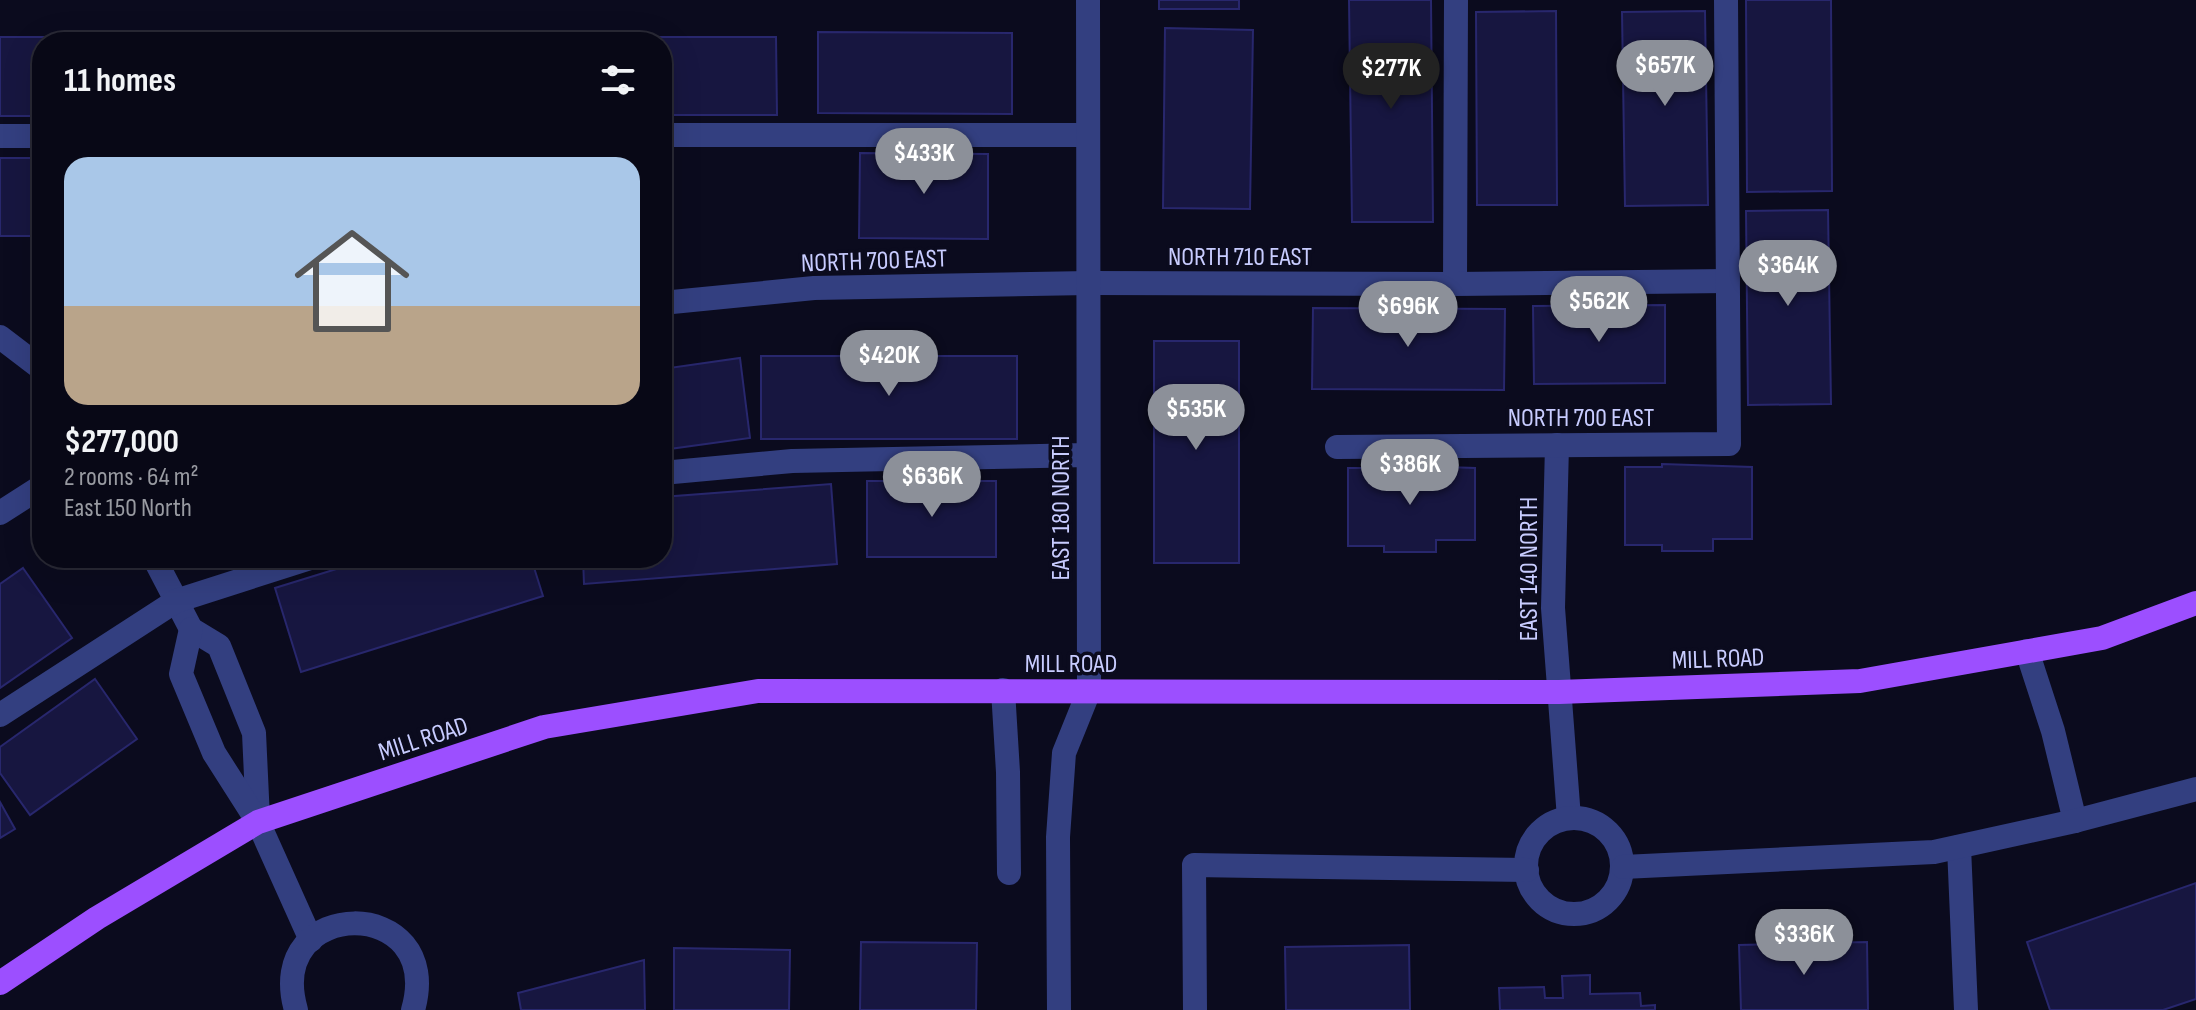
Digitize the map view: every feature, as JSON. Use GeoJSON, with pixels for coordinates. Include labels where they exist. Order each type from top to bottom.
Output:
{"type":"FeatureCollection","features":[{"type":"Feature","properties":{"kind":"main road","name":"MILL ROAD"},"geometry":{"type":"LineString","coordinates":[[0,983],[97,918],[258,822],[544,727],[758,691],[1559,692],[1860,681],[2102,638],[2196,603]]}},
{"type":"Feature","properties":{"kind":"street","name":"EAST 180 NORTH"},"geometry":{"type":"LineString","coordinates":[[1059,1010],[1058,837],[1064,753],[1089,691],[1088,0]]}},
{"type":"Feature","properties":{"kind":"street"},"geometry":{"type":"LineString","coordinates":[[1455,284],[1456,0]]}},
{"type":"Feature","properties":{"kind":"street"},"geometry":{"type":"LineString","coordinates":[[1726,0],[1728,281]]}},
{"type":"Feature","properties":{"kind":"street"},"geometry":{"type":"LineString","coordinates":[[672,135],[1088,135]]}},
{"type":"Feature","properties":{"kind":"street"},"geometry":{"type":"LineString","coordinates":[[0,136],[32,136]]}},
{"type":"Feature","properties":{"kind":"street","name":"NORTH 710 EAST"},"geometry":{"type":"LineString","coordinates":[[1089,283],[1728,281]]}},
{"type":"Feature","properties":{"kind":"street","name":"NORTH 700 EAST"},"geometry":{"type":"LineString","coordinates":[[1337,447],[1729,444],[1728,281]]}},
{"type":"Feature","properties":{"kind":"street","name":"NORTH 700 EAST"},"geometry":{"type":"LineString","coordinates":[[672,302],[814,288],[1089,283]]}},
{"type":"Feature","properties":{"kind":"street"},"geometry":{"type":"LineString","coordinates":[[0,337],[32,361]]}},
{"type":"Feature","properties":{"kind":"street","name":"EAST 140 NORTH"},"geometry":{"type":"LineString","coordinates":[[1557,445],[1553,608],[1569,818]]}},
{"type":"Feature","properties":{"kind":"street"},"geometry":{"type":"LineString","coordinates":[[672,472],[792,461],[1088,455]]}},
{"type":"Feature","properties":{"kind":"street"},"geometry":{"type":"LineString","coordinates":[[0,513],[32,492]]}},
{"type":"Feature","properties":{"kind":"street"},"geometry":{"type":"LineString","coordinates":[[159,568],[191,629],[219,646],[254,733],[258,822]]}},
{"type":"Feature","properties":{"kind":"street"},"geometry":{"type":"LineString","coordinates":[[0,715],[176,601],[279,568]]}},
{"type":"Feature","properties":{"kind":"street"},"geometry":{"type":"LineString","coordinates":[[191,629],[181,674],[214,753],[258,822],[311,940]]}},
{"type":"Feature","properties":{"kind":"street"},"geometry":{"type":"LineString","coordinates":[[2027,651],[2053,731],[2075,821]]}},
{"type":"Feature","properties":{"kind":"street"},"geometry":{"type":"LineString","coordinates":[[1003,690],[1009,873]]}},
{"type":"Feature","properties":{"kind":"street"},"geometry":{"type":"LineString","coordinates":[[1623,867],[1934,852],[2075,821],[2196,789]]}},
{"type":"Feature","properties":{"kind":"street"},"geometry":{"type":"LineString","coordinates":[[1569,818],[1585,819],[1600,825],[1612,836],[1620,850],[1623,867],[1620,882],[1612,896],[1587,913],[1572,914],[1557,911],[1543,903],[1533,891],[1527,870],[1530,846],[1540,832],[1553,823],[1569,818]]}},
{"type":"Feature","properties":{"kind":"street"},"geometry":{"type":"LineString","coordinates":[[1959,847],[1966,1010]]}},
{"type":"Feature","properties":{"kind":"street"},"geometry":{"type":"LineString","coordinates":[[1195,1010],[1194,865],[1527,870]]}},
{"type":"Feature","properties":{"kind":"street"},"geometry":{"type":"LineString","coordinates":[[296,1010],[291,994],[292,974],[298,955],[311,940],[329,927],[350,922],[372,925],[392,934],[408,950],[417,971],[418,992],[413,1010]]}},
{"type":"Feature","properties":{"kind":"building"},"geometry":{"type":"Polygon","coordinates":[[[1159,0],[1239,0],[1239,9],[1159,9],[1159,0]]]}},
{"type":"Feature","properties":{"kind":"building"},"geometry":{"type":"Polygon","coordinates":[[[1349,0],[1431,0],[1433,222],[1352,222],[1349,0]]]}},
{"type":"Feature","properties":{"kind":"building"},"geometry":{"type":"Polygon","coordinates":[[[1746,0],[1831,0],[1832,191],[1747,192],[1746,0]]]}},
{"type":"Feature","properties":{"kind":"building"},"geometry":{"type":"Polygon","coordinates":[[[1556,11],[1557,205],[1477,205],[1476,12],[1556,11]]]}},
{"type":"Feature","properties":{"kind":"building"},"geometry":{"type":"Polygon","coordinates":[[[1705,11],[1708,205],[1625,206],[1622,12],[1705,11]]]}},
{"type":"Feature","properties":{"kind":"building"},"geometry":{"type":"Polygon","coordinates":[[[1165,28],[1253,30],[1250,209],[1163,208],[1165,28]]]}},
{"type":"Feature","properties":{"kind":"building"},"geometry":{"type":"Polygon","coordinates":[[[818,32],[1012,33],[1012,114],[818,113],[818,32]]]}},
{"type":"Feature","properties":{"kind":"building"},"geometry":{"type":"Polygon","coordinates":[[[0,37],[32,37],[32,116],[0,116],[0,37]]]}},
{"type":"Feature","properties":{"kind":"building"},"geometry":{"type":"Polygon","coordinates":[[[672,37],[776,37],[777,115],[672,115],[672,37]]]}},
{"type":"Feature","properties":{"kind":"building"},"geometry":{"type":"Polygon","coordinates":[[[860,153],[988,154],[988,239],[859,238],[860,153]]]}},
{"type":"Feature","properties":{"kind":"building"},"geometry":{"type":"Polygon","coordinates":[[[0,158],[32,158],[32,236],[0,236],[0,158]]]}},
{"type":"Feature","properties":{"kind":"building"},"geometry":{"type":"Polygon","coordinates":[[[1828,210],[1831,404],[1748,405],[1746,211],[1828,210]]]}},
{"type":"Feature","properties":{"kind":"building"},"geometry":{"type":"Polygon","coordinates":[[[1665,305],[1665,383],[1534,384],[1533,306],[1665,305]]]}},
{"type":"Feature","properties":{"kind":"building"},"geometry":{"type":"Polygon","coordinates":[[[1313,308],[1505,309],[1504,390],[1312,389],[1313,308]]]}},
{"type":"Feature","properties":{"kind":"building"},"geometry":{"type":"Polygon","coordinates":[[[1154,341],[1239,341],[1239,563],[1154,563],[1154,341]]]}},
{"type":"Feature","properties":{"kind":"building"},"geometry":{"type":"Polygon","coordinates":[[[761,356],[1017,356],[1017,439],[761,439],[761,356]]]}},
{"type":"Feature","properties":{"kind":"building"},"geometry":{"type":"Polygon","coordinates":[[[740,358],[750,438],[672,449],[672,368],[740,358]]]}},
{"type":"Feature","properties":{"kind":"building"},"geometry":{"type":"Polygon","coordinates":[[[1662,464],[1752,467],[1752,539],[1713,539],[1713,551],[1662,551],[1662,545],[1625,545],[1625,467],[1662,467],[1662,464]]]}},
{"type":"Feature","properties":{"kind":"building"},"geometry":{"type":"Polygon","coordinates":[[[1384,465],[1475,468],[1475,540],[1436,540],[1436,552],[1384,552],[1384,546],[1348,546],[1348,468],[1384,468],[1384,465]]]}},
{"type":"Feature","properties":{"kind":"building"},"geometry":{"type":"Polygon","coordinates":[[[867,481],[996,481],[996,557],[867,557],[867,481]]]}},
{"type":"Feature","properties":{"kind":"building"},"geometry":{"type":"Polygon","coordinates":[[[831,484],[837,564],[584,584],[583,568],[672,568],[672,496],[831,484]]]}},
{"type":"Feature","properties":{"kind":"building"},"geometry":{"type":"Polygon","coordinates":[[[23,568],[72,638],[0,688],[0,584],[23,568]]]}},
{"type":"Feature","properties":{"kind":"building"},"geometry":{"type":"Polygon","coordinates":[[[340,568],[534,568],[543,596],[301,672],[275,588],[340,568]]]}},
{"type":"Feature","properties":{"kind":"building"},"geometry":{"type":"Polygon","coordinates":[[[95,679],[137,739],[30,815],[0,773],[0,747],[95,679]]]}},
{"type":"Feature","properties":{"kind":"building"},"geometry":{"type":"Polygon","coordinates":[[[0,802],[15,829],[0,838],[0,802]]]}},
{"type":"Feature","properties":{"kind":"building"},"geometry":{"type":"Polygon","coordinates":[[[2196,883],[2196,999],[2163,1010],[2050,1010],[2027,942],[2196,883]]]}},
{"type":"Feature","properties":{"kind":"building"},"geometry":{"type":"Polygon","coordinates":[[[861,942],[977,943],[976,1010],[860,1010],[861,942]]]}},
{"type":"Feature","properties":{"kind":"building"},"geometry":{"type":"Polygon","coordinates":[[[1867,942],[1868,1010],[1741,1010],[1739,945],[1867,942]]]}},
{"type":"Feature","properties":{"kind":"building"},"geometry":{"type":"Polygon","coordinates":[[[1409,945],[1410,1010],[1286,1010],[1285,947],[1409,945]]]}},
{"type":"Feature","properties":{"kind":"building"},"geometry":{"type":"Polygon","coordinates":[[[674,948],[790,950],[789,1010],[674,1010],[674,948]]]}},
{"type":"Feature","properties":{"kind":"building"},"geometry":{"type":"Polygon","coordinates":[[[644,960],[645,1010],[521,1010],[518,993],[644,960]]]}},
{"type":"Feature","properties":{"kind":"building"},"geometry":{"type":"Polygon","coordinates":[[[1590,975],[1590,994],[1640,993],[1641,1006],[1655,1005],[1655,1010],[1500,1010],[1499,988],[1544,987],[1545,998],[1563,998],[1562,976],[1590,975]]]}}]}
